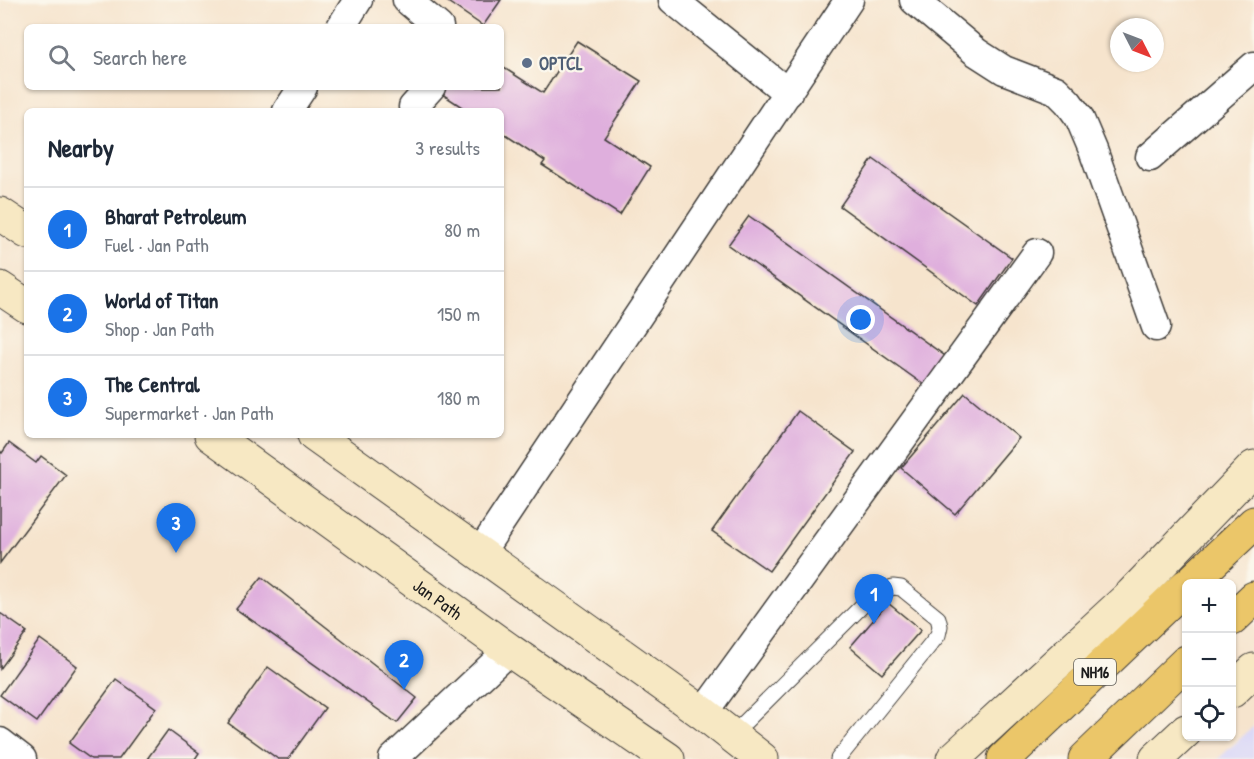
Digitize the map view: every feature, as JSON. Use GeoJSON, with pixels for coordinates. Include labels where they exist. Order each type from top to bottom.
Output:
{"type":"FeatureCollection","features":[{"type":"Feature","properties":{"kind":"highway","name":"NH16"},"geometry":{"type":"LineString","coordinates":[[1194,579],[1254,522]]}},
{"type":"Feature","properties":{"kind":"highway","name":"NH16"},"geometry":{"type":"LineString","coordinates":[[1004,759],[1182,591]]}},
{"type":"Feature","properties":{"kind":"highway"},"geometry":{"type":"LineString","coordinates":[[1236,615],[1254,597]]}},
{"type":"Feature","properties":{"kind":"highway"},"geometry":{"type":"LineString","coordinates":[[1085,759],[1182,666]]}},
{"type":"Feature","properties":{"kind":"main road"},"geometry":{"type":"LineString","coordinates":[[0,213],[24,230]]}},
{"type":"Feature","properties":{"kind":"main road"},"geometry":{"type":"LineString","coordinates":[[0,288],[24,304]]}},
{"type":"Feature","properties":{"kind":"main road","name":"Jan Path"},"geometry":{"type":"LineString","coordinates":[[215,438],[509,650],[668,759]]}},
{"type":"Feature","properties":{"kind":"main road"},"geometry":{"type":"LineString","coordinates":[[318,438],[763,758]]}},
{"type":"Feature","properties":{"kind":"main road"},"geometry":{"type":"LineString","coordinates":[[953,759],[1131,596],[1254,468]]}},
{"type":"Feature","properties":{"kind":"main road"},"geometry":{"type":"LineString","coordinates":[[1156,759],[1182,735]]}},
{"type":"Feature","properties":{"kind":"street"},"geometry":{"type":"LineString","coordinates":[[343,24],[358,0]]}},
{"type":"Feature","properties":{"kind":"street"},"geometry":{"type":"LineString","coordinates":[[407,0],[435,24]]}},
{"type":"Feature","properties":{"kind":"street"},"geometry":{"type":"LineString","coordinates":[[673,0],[788,93]]}},
{"type":"Feature","properties":{"kind":"street"},"geometry":{"type":"LineString","coordinates":[[480,553],[849,0]]}},
{"type":"Feature","properties":{"kind":"street"},"geometry":{"type":"LineString","coordinates":[[914,0],[976,52],[1004,70],[1056,90],[1068,102],[1079,117],[1094,150],[1156,327]]}},
{"type":"Feature","properties":{"kind":"street"},"geometry":{"type":"LineString","coordinates":[[1150,158],[1254,66]]}},
{"type":"Feature","properties":{"kind":"street"},"geometry":{"type":"LineString","coordinates":[[289,108],[301,90]]}},
{"type":"Feature","properties":{"kind":"street"},"geometry":{"type":"LineString","coordinates":[[703,713],[1037,253]]}},
{"type":"Feature","properties":{"kind":"street"},"geometry":{"type":"LineString","coordinates":[[393,759],[509,650]]}},
{"type":"Feature","properties":{"kind":"street"},"geometry":{"type":"LineString","coordinates":[[0,742],[22,759]]}},
{"type":"Feature","properties":{"kind":"lane"},"geometry":{"type":"LineString","coordinates":[[732,735],[873,595],[893,587],[901,588],[938,618],[940,626],[938,634],[838,759]]}},
{"type":"Feature","properties":{"kind":"shaded area"},"geometry":{"type":"Polygon","coordinates":[[[1254,726],[1254,759],[1218,759],[1254,726]]]}},
{"type":"Feature","properties":{"kind":"building"},"geometry":{"type":"Polygon","coordinates":[[[445,0],[501,0],[484,24],[480,24],[445,0]]]}},
{"type":"Feature","properties":{"kind":"building"},"geometry":{"type":"Polygon","coordinates":[[[577,41],[641,81],[604,137],[650,167],[620,215],[542,165],[545,161],[504,134],[504,108],[463,108],[442,94],[445,90],[504,90],[504,68],[543,93],[577,41]]]}},
{"type":"Feature","properties":{"kind":"building"},"geometry":{"type":"Polygon","coordinates":[[[873,159],[1012,258],[978,306],[840,206],[873,159]]]}},
{"type":"Feature","properties":{"kind":"building"},"geometry":{"type":"Polygon","coordinates":[[[749,216],[948,358],[927,387],[728,245],[749,216]]]}},
{"type":"Feature","properties":{"kind":"building"},"geometry":{"type":"Polygon","coordinates":[[[965,393],[1019,438],[955,514],[901,468],[965,393]]]}},
{"type":"Feature","properties":{"kind":"building"},"geometry":{"type":"Polygon","coordinates":[[[798,411],[855,452],[769,571],[712,531],[798,411]]]}},
{"type":"Feature","properties":{"kind":"building"},"geometry":{"type":"Polygon","coordinates":[[[9,443],[36,463],[41,456],[66,475],[0,563],[0,451],[2,453],[9,443]]]}},
{"type":"Feature","properties":{"kind":"building"},"geometry":{"type":"Polygon","coordinates":[[[262,577],[417,698],[397,723],[236,609],[262,577]]]}},
{"type":"Feature","properties":{"kind":"building"},"geometry":{"type":"Polygon","coordinates":[[[888,603],[921,630],[882,674],[850,647],[888,603]]]}},
{"type":"Feature","properties":{"kind":"building"},"geometry":{"type":"Polygon","coordinates":[[[0,613],[27,632],[0,669],[0,613]]]}},
{"type":"Feature","properties":{"kind":"building"},"geometry":{"type":"Polygon","coordinates":[[[40,639],[77,666],[37,722],[0,695],[40,639]]]}},
{"type":"Feature","properties":{"kind":"building"},"geometry":{"type":"Polygon","coordinates":[[[268,667],[325,708],[288,759],[278,759],[228,723],[268,667]]]}},
{"type":"Feature","properties":{"kind":"building"},"geometry":{"type":"Polygon","coordinates":[[[116,679],[156,708],[119,759],[91,759],[69,743],[116,679]]]}},
{"type":"Feature","properties":{"kind":"building"},"geometry":{"type":"Polygon","coordinates":[[[168,730],[199,753],[195,759],[147,759],[168,730]]]}},
{"type":"Feature","properties":{"kind":"place","name":"OPTCL"},"geometry":{"type":"Point","coordinates":[527,63]}},
{"type":"Feature","properties":{"kind":"place","name":"The Central"},"geometry":{"type":"Point","coordinates":[176,553]}},
{"type":"Feature","properties":{"kind":"place","name":"Bharat Petroleum"},"geometry":{"type":"Point","coordinates":[874,624]}},
{"type":"Feature","properties":{"kind":"place","name":"World of Titan"},"geometry":{"type":"Point","coordinates":[404,690]}}]}
